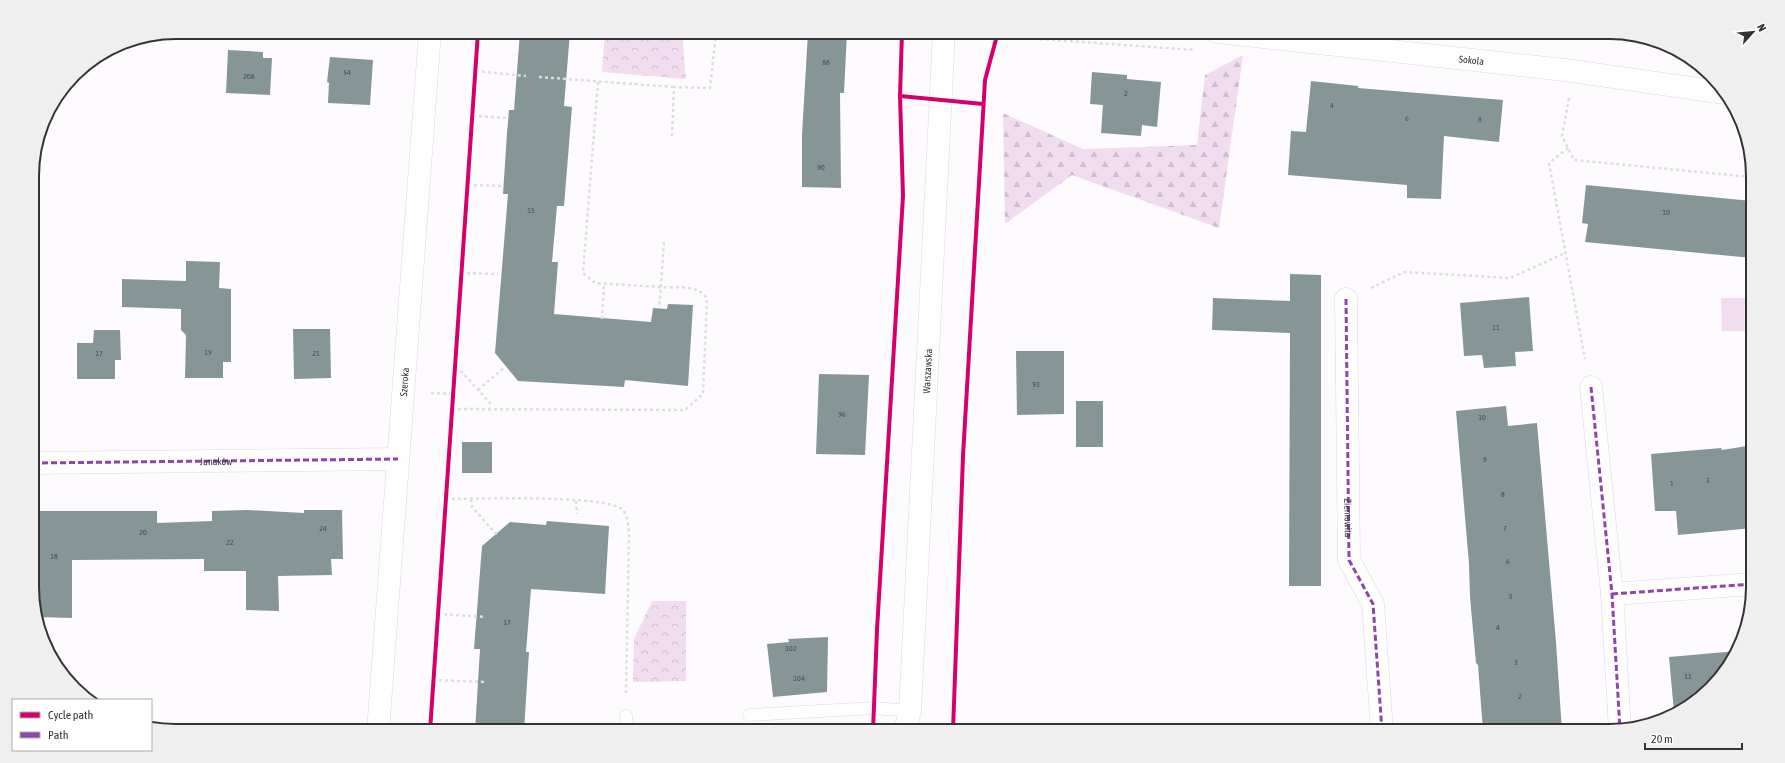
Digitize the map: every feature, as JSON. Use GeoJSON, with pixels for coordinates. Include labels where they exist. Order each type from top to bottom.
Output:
{"type":"FeatureCollection","features":[{"type":"Feature","properties":{"kind":"street","name":"Szeroka"},"geometry":{"type":"LineString","coordinates":[[379,724],[429,39]]}},
{"type":"Feature","properties":{"kind":"street","name":"Warszawska"},"geometry":{"type":"LineString","coordinates":[[909,724],[944,39]]}},
{"type":"Feature","properties":{"kind":"street","name":"Sokola"},"geometry":{"type":"LineString","coordinates":[[1287,39],[1564,70],[1717,92]]}},
{"type":"Feature","properties":{"kind":"street","name":"Ziemowita"},"geometry":{"type":"LineString","coordinates":[[1346,300],[1349,560],[1373,604],[1382,724]]}},
{"type":"Feature","properties":{"kind":"street"},"geometry":{"type":"LineString","coordinates":[[1591,387],[1612,594],[1620,724]]}},
{"type":"Feature","properties":{"kind":"street","name":"Junaków"},"geometry":{"type":"LineString","coordinates":[[39,463],[398,459]]}},
{"type":"Feature","properties":{"kind":"street"},"geometry":{"type":"LineString","coordinates":[[1612,594],[1746,584]]}},
{"type":"Feature","properties":{"kind":"lane"},"geometry":{"type":"LineString","coordinates":[[749,715],[874,708],[909,724]]}},
{"type":"Feature","properties":{"kind":"lane"},"geometry":{"type":"LineString","coordinates":[[626,716],[627,724]]}},
{"type":"Feature","properties":{"kind":"path"},"geometry":{"type":"LineString","coordinates":[[538,77],[674,87],[710,88],[715,39]]}},
{"type":"Feature","properties":{"kind":"path"},"geometry":{"type":"LineString","coordinates":[[1041,39],[1199,50]]}},
{"type":"Feature","properties":{"kind":"path"},"geometry":{"type":"LineString","coordinates":[[476,71],[526,76]]}},
{"type":"Feature","properties":{"kind":"path"},"geometry":{"type":"LineString","coordinates":[[452,409],[685,410],[703,394],[707,299],[704,293],[698,289],[595,283],[583,273],[598,82]]}},
{"type":"Feature","properties":{"kind":"path"},"geometry":{"type":"LineString","coordinates":[[672,136],[674,87]]}},
{"type":"Feature","properties":{"kind":"path"},"geometry":{"type":"LineString","coordinates":[[1570,93],[1562,136],[1574,160],[1746,176]]}},
{"type":"Feature","properties":{"kind":"path"},"geometry":{"type":"LineString","coordinates":[[473,116],[509,118]]}},
{"type":"Feature","properties":{"kind":"path"},"geometry":{"type":"LineString","coordinates":[[1568,148],[1549,163],[1591,387]]}},
{"type":"Feature","properties":{"kind":"path"},"geometry":{"type":"LineString","coordinates":[[468,185],[503,186]]}},
{"type":"Feature","properties":{"kind":"path"},"geometry":{"type":"LineString","coordinates":[[660,308],[664,240]]}},
{"type":"Feature","properties":{"kind":"path"},"geometry":{"type":"LineString","coordinates":[[1346,300],[1404,272],[1510,278],[1565,252]]}},
{"type":"Feature","properties":{"kind":"path"},"geometry":{"type":"LineString","coordinates":[[462,273],[498,274]]}},
{"type":"Feature","properties":{"kind":"path"},"geometry":{"type":"LineString","coordinates":[[602,319],[604,284]]}},
{"type":"Feature","properties":{"kind":"path"},"geometry":{"type":"LineString","coordinates":[[478,390],[506,366]]}},
{"type":"Feature","properties":{"kind":"path"},"geometry":{"type":"LineString","coordinates":[[455,370],[460,370],[490,403],[490,409]]}},
{"type":"Feature","properties":{"kind":"path"},"geometry":{"type":"LineString","coordinates":[[446,499],[576,501],[614,505],[623,510],[628,522],[626,716]]}},
{"type":"Feature","properties":{"kind":"path"},"geometry":{"type":"LineString","coordinates":[[471,499],[472,507],[498,536]]}},
{"type":"Feature","properties":{"kind":"path"},"geometry":{"type":"LineString","coordinates":[[576,501],[576,514]]}},
{"type":"Feature","properties":{"kind":"path"},"geometry":{"type":"LineString","coordinates":[[438,614],[486,617]]}},
{"type":"Feature","properties":{"kind":"path"},"geometry":{"type":"LineString","coordinates":[[433,680],[487,682]]}},
{"type":"Feature","properties":{"kind":"green space"},"geometry":{"type":"Polygon","coordinates":[[[604,39],[683,39],[686,79],[602,72],[604,39]]]}},
{"type":"Feature","properties":{"kind":"green space"},"geometry":{"type":"Polygon","coordinates":[[[1243,55],[1219,228],[1072,175],[1005,224],[1003,113],[1083,149],[1197,145],[1205,75],[1243,55]]]}},
{"type":"Feature","properties":{"kind":"green space"},"geometry":{"type":"Polygon","coordinates":[[[1721,298],[1746,298],[1746,331],[1722,331],[1721,298]]]}},
{"type":"Feature","properties":{"kind":"green space"},"geometry":{"type":"Polygon","coordinates":[[[652,601],[686,601],[686,681],[633,682],[634,639],[652,601]]]}},
{"type":"Feature","properties":{"kind":"building"},"geometry":{"type":"Polygon","coordinates":[[[519,39],[569,39],[564,106],[572,107],[564,206],[557,206],[552,262],[558,262],[554,314],[651,322],[653,308],[667,309],[668,304],[693,305],[688,386],[625,380],[624,387],[518,381],[495,353],[508,194],[503,194],[507,133],[509,110],[514,110],[519,39]]]}},
{"type":"Feature","properties":{"kind":"building"},"geometry":{"type":"Polygon","coordinates":[[[808,39],[847,39],[844,93],[840,93],[841,188],[802,187],[802,135],[808,39]]]}},
{"type":"Feature","properties":{"kind":"building"},"geometry":{"type":"Polygon","coordinates":[[[228,50],[263,52],[263,58],[272,58],[270,95],[226,93],[228,50]]]}},
{"type":"Feature","properties":{"kind":"building"},"geometry":{"type":"Polygon","coordinates":[[[330,57],[373,60],[370,105],[328,103],[329,83],[327,82],[330,57]]]}},
{"type":"Feature","properties":{"kind":"building"},"geometry":{"type":"Polygon","coordinates":[[[1092,72],[1127,75],[1127,79],[1161,82],[1157,127],[1142,125],[1141,136],[1101,133],[1103,105],[1090,104],[1092,72]]]}},
{"type":"Feature","properties":{"kind":"building"},"geometry":{"type":"Polygon","coordinates":[[[1311,81],[1358,86],[1358,88],[1503,100],[1499,142],[1444,136],[1441,199],[1407,198],[1407,185],[1288,175],[1291,131],[1306,132],[1311,81]]]}},
{"type":"Feature","properties":{"kind":"building"},"geometry":{"type":"Polygon","coordinates":[[[1586,185],[1746,200],[1746,257],[1585,242],[1588,224],[1582,223],[1586,185]]]}},
{"type":"Feature","properties":{"kind":"building"},"geometry":{"type":"Polygon","coordinates":[[[186,261],[220,262],[219,288],[231,289],[231,362],[223,362],[223,378],[185,378],[186,335],[181,330],[181,309],[122,307],[122,279],[186,281],[186,261]]]}},
{"type":"Feature","properties":{"kind":"building"},"geometry":{"type":"Polygon","coordinates":[[[1290,274],[1321,275],[1321,586],[1289,586],[1290,333],[1212,330],[1213,298],[1290,301],[1290,274]]]}},
{"type":"Feature","properties":{"kind":"building"},"geometry":{"type":"Polygon","coordinates":[[[1529,297],[1533,351],[1515,352],[1516,366],[1484,368],[1482,355],[1464,356],[1460,303],[1529,297]]]}},
{"type":"Feature","properties":{"kind":"building"},"geometry":{"type":"Polygon","coordinates":[[[293,329],[330,329],[331,378],[294,379],[293,329]]]}},
{"type":"Feature","properties":{"kind":"building"},"geometry":{"type":"Polygon","coordinates":[[[94,330],[120,330],[121,360],[115,360],[115,379],[77,379],[77,343],[93,343],[94,330]]]}},
{"type":"Feature","properties":{"kind":"building"},"geometry":{"type":"Polygon","coordinates":[[[1016,351],[1064,351],[1064,414],[1017,415],[1016,351]]]}},
{"type":"Feature","properties":{"kind":"building"},"geometry":{"type":"Polygon","coordinates":[[[819,374],[869,375],[865,455],[816,454],[819,374]]]}},
{"type":"Feature","properties":{"kind":"building"},"geometry":{"type":"Polygon","coordinates":[[[1076,401],[1103,401],[1103,447],[1076,447],[1076,401]]]}},
{"type":"Feature","properties":{"kind":"building"},"geometry":{"type":"Polygon","coordinates":[[[1506,406],[1508,426],[1537,423],[1562,724],[1482,724],[1478,665],[1476,663],[1470,597],[1469,564],[1456,411],[1506,406]]]}},
{"type":"Feature","properties":{"kind":"building"},"geometry":{"type":"Polygon","coordinates":[[[462,442],[492,442],[492,473],[462,473],[462,442]]]}},
{"type":"Feature","properties":{"kind":"building"},"geometry":{"type":"Polygon","coordinates":[[[1746,446],[1746,529],[1678,535],[1676,511],[1655,511],[1651,454],[1721,448],[1722,450],[1746,446]]]}},
{"type":"Feature","properties":{"kind":"building"},"geometry":{"type":"Polygon","coordinates":[[[248,510],[304,513],[304,510],[342,510],[343,559],[331,559],[332,575],[278,576],[279,611],[246,610],[246,571],[204,571],[204,559],[72,560],[72,618],[43,617],[40,605],[39,587],[39,511],[157,511],[157,523],[212,521],[212,511],[248,510]]]}},
{"type":"Feature","properties":{"kind":"building"},"geometry":{"type":"Polygon","coordinates":[[[547,521],[609,526],[605,594],[531,589],[526,652],[529,652],[524,724],[475,724],[480,649],[474,649],[482,546],[510,522],[546,525],[547,521]]]}},
{"type":"Feature","properties":{"kind":"building"},"geometry":{"type":"Polygon","coordinates":[[[828,637],[827,692],[773,697],[767,644],[789,642],[788,639],[828,637]]]}},
{"type":"Feature","properties":{"kind":"building"},"geometry":{"type":"Polygon","coordinates":[[[1730,652],[1718,670],[1706,684],[1692,696],[1674,708],[1669,657],[1730,652]]]}},
{"type":"Feature","properties":{"kind":"marked path"},"geometry":{"type":"LineString","coordinates":[[1346,299],[1349,560],[1373,604],[1382,724]]}},
{"type":"Feature","properties":{"kind":"marked path"},"geometry":{"type":"LineString","coordinates":[[1591,387],[1612,594],[1620,724]]}},
{"type":"Feature","properties":{"kind":"marked path"},"geometry":{"type":"LineString","coordinates":[[39,463],[398,459]]}},
{"type":"Feature","properties":{"kind":"marked path"},"geometry":{"type":"LineString","coordinates":[[1612,594],[1746,584]]}},
{"type":"Feature","properties":{"kind":"cycle path"},"geometry":{"type":"LineString","coordinates":[[430,724],[478,39]]}},
{"type":"Feature","properties":{"kind":"cycle path"},"geometry":{"type":"LineString","coordinates":[[873,724],[877,630],[903,196],[900,96],[902,39]]}},
{"type":"Feature","properties":{"kind":"cycle path"},"geometry":{"type":"LineString","coordinates":[[953,724],[963,456],[985,80],[996,39]]}},
{"type":"Feature","properties":{"kind":"cycle path"},"geometry":{"type":"LineString","coordinates":[[900,96],[983,104]]}}]}
